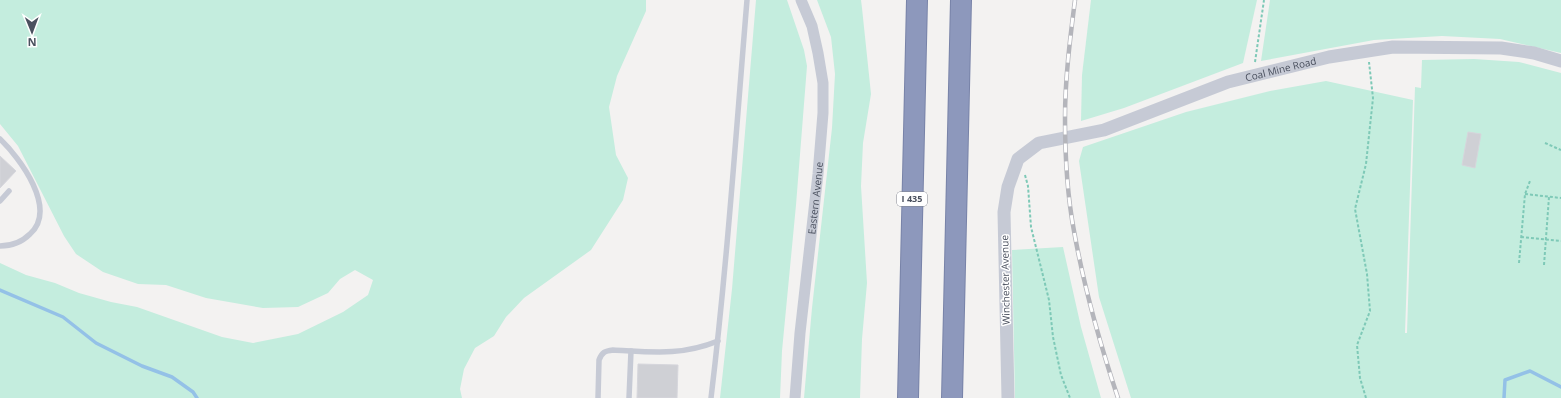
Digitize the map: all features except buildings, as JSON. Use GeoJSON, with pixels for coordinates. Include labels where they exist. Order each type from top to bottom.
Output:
{"type":"FeatureCollection","features":[{"type":"Feature","properties":{"kind":"highway","name":"I 435"},"geometry":{"type":"LineString","coordinates":[[908,398],[917,0]]}},
{"type":"Feature","properties":{"kind":"highway"},"geometry":{"type":"LineString","coordinates":[[952,398],[961,0]]}},
{"type":"Feature","properties":{"kind":"street","name":"Eastern Avenue"},"geometry":{"type":"LineString","coordinates":[[795,398],[800,332],[818,174],[823,113],[823,83],[818,53],[812,26],[801,0]]}},
{"type":"Feature","properties":{"kind":"street","name":"Coal Mine Road"},"geometry":{"type":"LineString","coordinates":[[1019,160],[1039,143],[1104,130],[1228,82],[1330,57],[1393,47],[1501,48],[1534,53],[1561,61]]}},
{"type":"Feature","properties":{"kind":"street","name":"Winchester Avenue"},"geometry":{"type":"LineString","coordinates":[[1008,398],[1004,212],[1008,187],[1019,160]]}},
{"type":"Feature","properties":{"kind":"lane"},"geometry":{"type":"LineString","coordinates":[[711,398],[718,341],[747,0]]}},
{"type":"Feature","properties":{"kind":"lane"},"geometry":{"type":"LineString","coordinates":[[0,139],[18,158],[30,179],[39,198],[40,213],[36,229],[26,238],[11,246],[0,246]]}},
{"type":"Feature","properties":{"kind":"lane"},"geometry":{"type":"LineString","coordinates":[[0,201],[9,192]]}},
{"type":"Feature","properties":{"kind":"lane"},"geometry":{"type":"LineString","coordinates":[[598,398],[599,360],[604,351],[667,353],[684,352],[701,348],[718,341]]}},
{"type":"Feature","properties":{"kind":"lane"},"geometry":{"type":"LineString","coordinates":[[629,398],[631,351]]}},
{"type":"Feature","properties":{"kind":"path"},"geometry":{"type":"LineString","coordinates":[[1253,76],[1264,0]]}},
{"type":"Feature","properties":{"kind":"path"},"geometry":{"type":"LineString","coordinates":[[1366,398],[1360,378],[1357,345],[1370,311],[1367,274],[1354,209],[1366,164],[1373,98],[1367,51]]}},
{"type":"Feature","properties":{"kind":"path"},"geometry":{"type":"LineString","coordinates":[[1545,143],[1561,150]]}},
{"type":"Feature","properties":{"kind":"path"},"geometry":{"type":"LineString","coordinates":[[1019,160],[1028,186],[1031,227],[1049,300],[1061,375],[1070,398]]}},
{"type":"Feature","properties":{"kind":"path"},"geometry":{"type":"LineString","coordinates":[[1519,262],[1525,194],[1530,182]]}},
{"type":"Feature","properties":{"kind":"path"},"geometry":{"type":"LineString","coordinates":[[1525,194],[1561,198]]}},
{"type":"Feature","properties":{"kind":"path"},"geometry":{"type":"LineString","coordinates":[[1544,265],[1550,197]]}},
{"type":"Feature","properties":{"kind":"path"},"geometry":{"type":"LineString","coordinates":[[1521,237],[1561,241]]}},
{"type":"Feature","properties":{"kind":"green space"},"geometry":{"type":"Polygon","coordinates":[[[0,0],[646,0],[646,11],[617,76],[609,107],[616,155],[628,178],[623,200],[591,250],[524,298],[506,317],[494,336],[475,348],[464,369],[460,389],[462,398],[0,398],[0,263],[26,275],[55,283],[79,293],[111,302],[137,307],[222,337],[253,343],[298,334],[343,312],[368,295],[373,280],[355,270],[340,279],[328,293],[298,307],[263,308],[206,298],[166,285],[138,284],[103,272],[76,254],[64,236],[18,146],[0,124],[0,0]]]}},
{"type":"Feature","properties":{"kind":"green space"},"geometry":{"type":"Polygon","coordinates":[[[756,0],[787,0],[804,50],[807,66],[782,351],[780,398],[720,398],[732,289],[756,0]]]}},
{"type":"Feature","properties":{"kind":"green space"},"geometry":{"type":"Polygon","coordinates":[[[817,0],[861,0],[862,8],[871,94],[863,143],[861,186],[867,283],[862,339],[860,398],[804,398],[812,308],[832,128],[835,74],[831,37],[817,0]]]}},
{"type":"Feature","properties":{"kind":"green space"},"geometry":{"type":"Polygon","coordinates":[[[1091,0],[1257,0],[1243,63],[1124,108],[1081,121],[1082,75],[1091,0]]]}},
{"type":"Feature","properties":{"kind":"green space"},"geometry":{"type":"Polygon","coordinates":[[[1270,0],[1561,0],[1561,53],[1500,39],[1442,36],[1374,40],[1261,61],[1270,0]]]}},
{"type":"Feature","properties":{"kind":"green space"},"geometry":{"type":"Polygon","coordinates":[[[1474,59],[1519,62],[1561,73],[1561,398],[1131,398],[1099,297],[1079,161],[1083,147],[1186,112],[1270,91],[1326,81],[1413,100],[1405,333],[1407,333],[1415,87],[1421,88],[1422,60],[1474,59]]]}},
{"type":"Feature","properties":{"kind":"green space"},"geometry":{"type":"Polygon","coordinates":[[[1063,247],[1081,327],[1101,398],[1015,398],[1012,250],[1063,247]]]}},
{"type":"Feature","properties":{"kind":"waterway"},"geometry":{"type":"LineString","coordinates":[[0,290],[63,317],[96,343],[142,366],[172,377],[193,392],[197,398]]}},
{"type":"Feature","properties":{"kind":"waterway"},"geometry":{"type":"LineString","coordinates":[[1504,398],[1505,380],[1530,371],[1561,387]]}},
{"type":"Feature","properties":{"kind":"railway"},"geometry":{"type":"LineString","coordinates":[[1075,0],[1068,59],[1065,103],[1065,146],[1068,189],[1074,231],[1088,294],[1118,398]]}}]}
